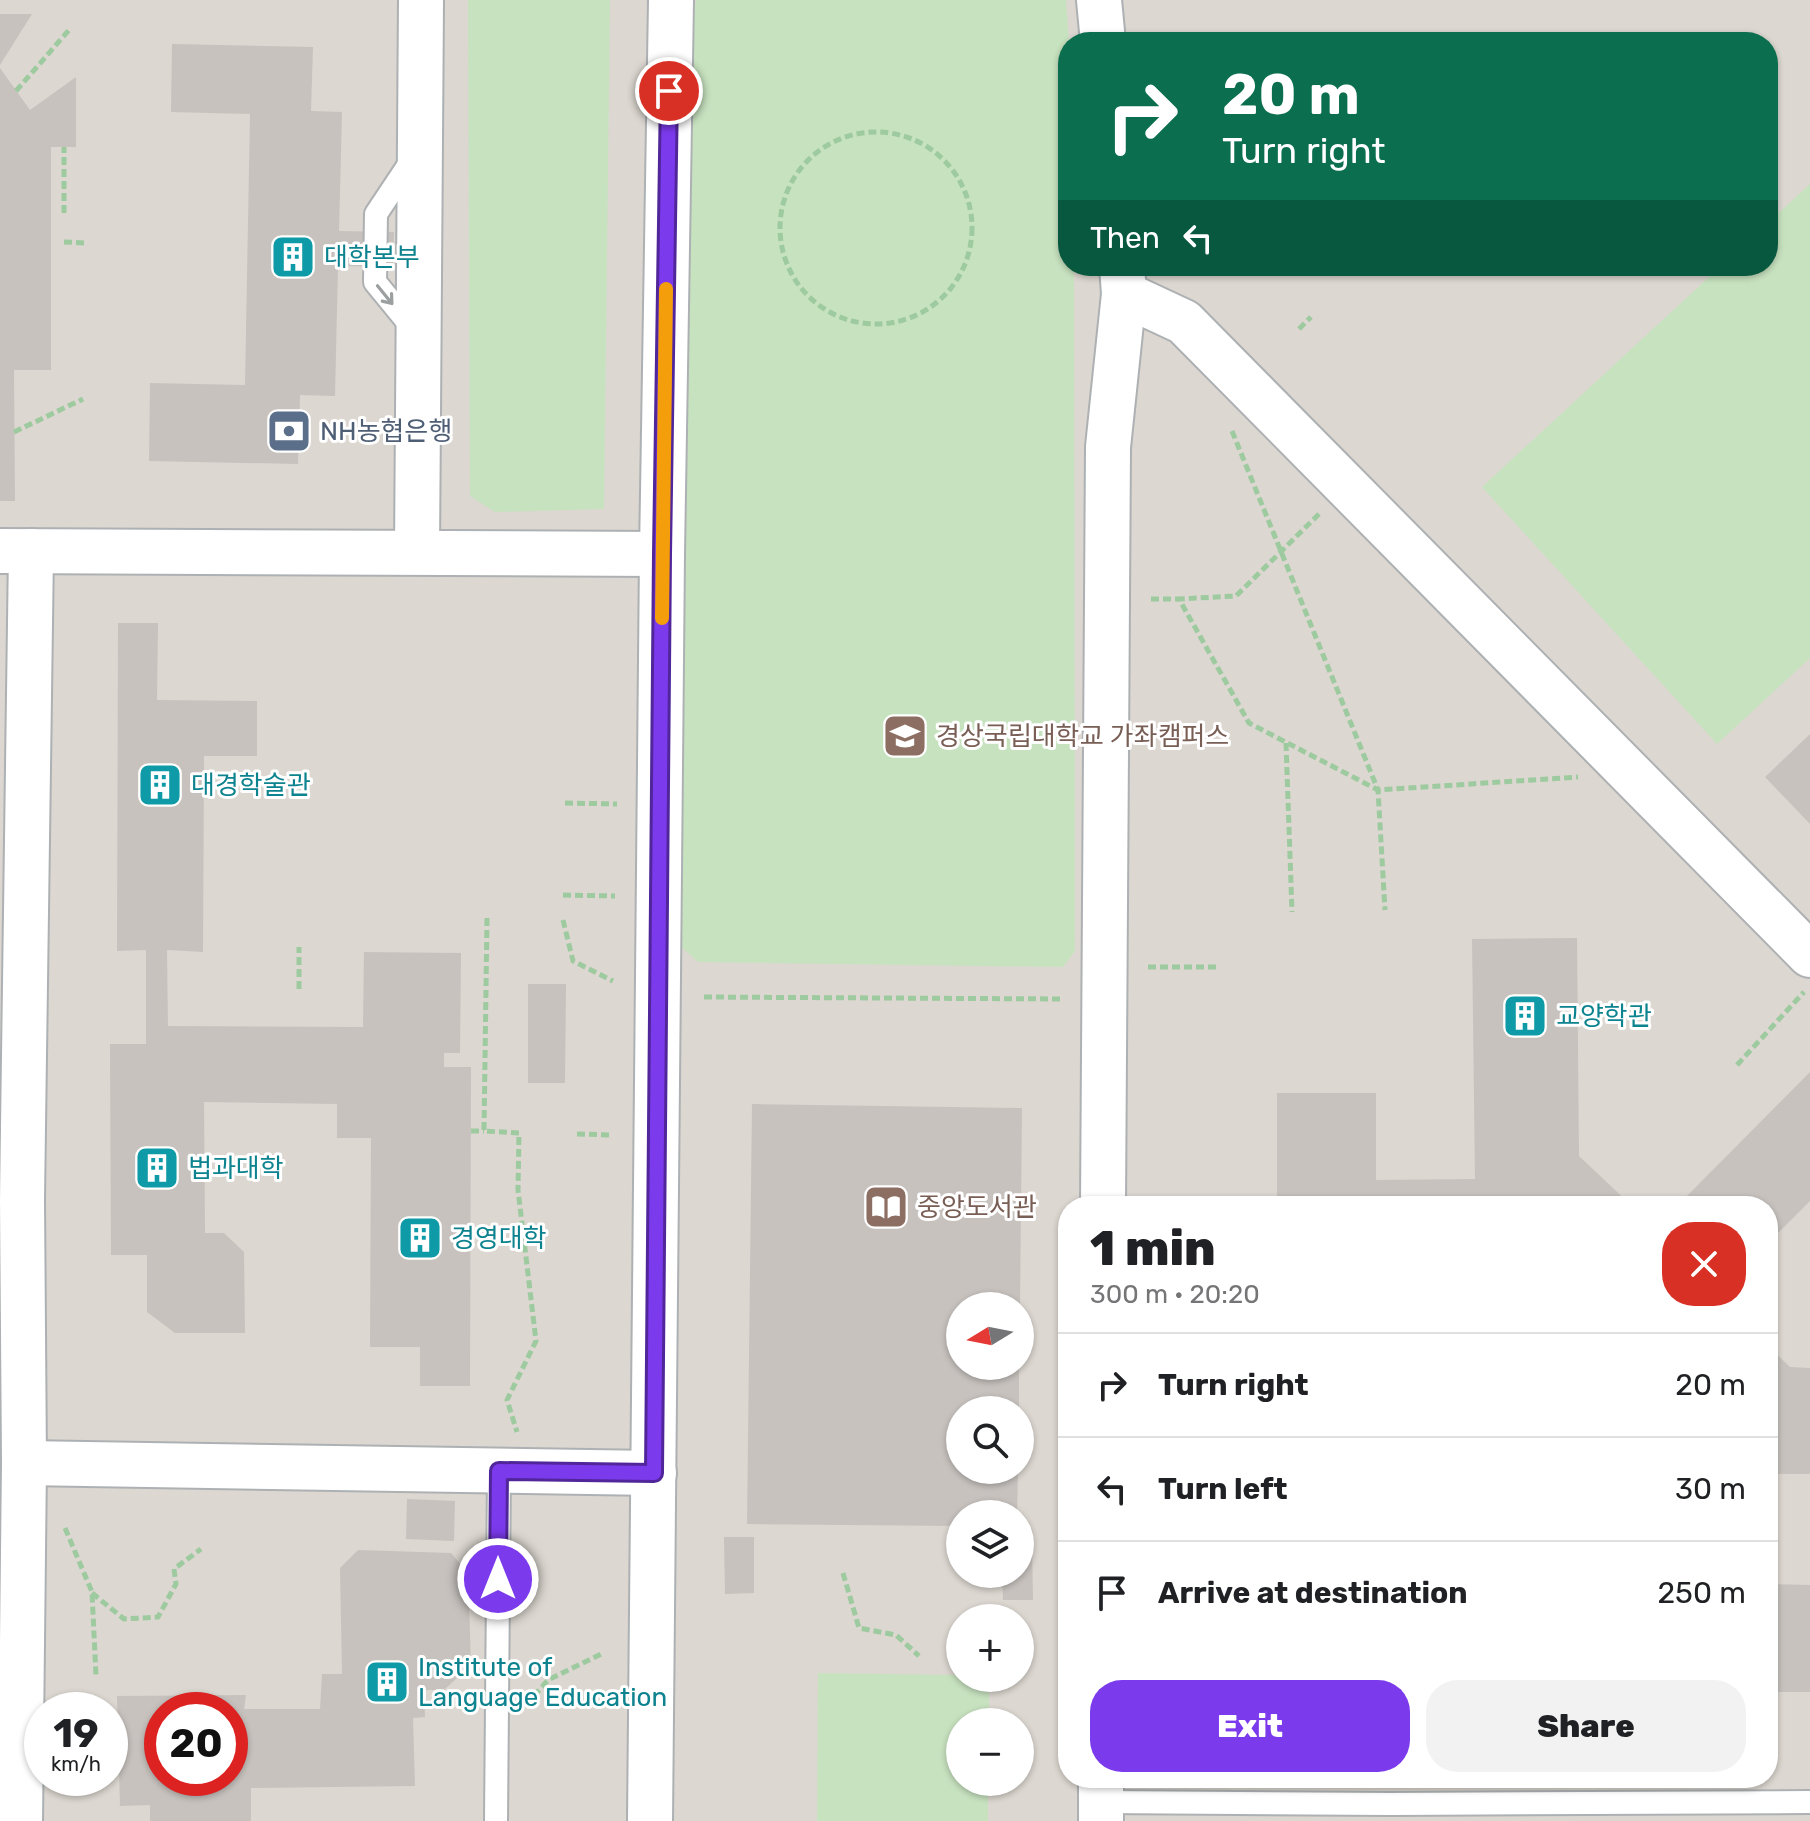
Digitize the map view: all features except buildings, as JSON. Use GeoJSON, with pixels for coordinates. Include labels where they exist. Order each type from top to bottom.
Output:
{"type":"FeatureCollection","features":[{"type":"Feature","properties":{"kind":"street"},"geometry":{"type":"LineString","coordinates":[[417,551],[421,0]]}},
{"type":"Feature","properties":{"kind":"street"},"geometry":{"type":"LineString","coordinates":[[650,1821],[662,554],[671,0]]}},
{"type":"Feature","properties":{"kind":"street"},"geometry":{"type":"LineString","coordinates":[[1099,0],[1102,32]]}},
{"type":"Feature","properties":{"kind":"street"},"geometry":{"type":"LineString","coordinates":[[1103,1196],[1108,447],[1123,280],[1184,322],[1810,955]]}},
{"type":"Feature","properties":{"kind":"street"},"geometry":{"type":"LineString","coordinates":[[20,1821],[10,1704],[24,1463],[16,551],[662,554]]}},
{"type":"Feature","properties":{"kind":"street"},"geometry":{"type":"LineString","coordinates":[[24,1463],[654,1473]]}},
{"type":"Feature","properties":{"kind":"lane"},"geometry":{"type":"LineString","coordinates":[[496,1821],[497,1738],[514,1471]]}},
{"type":"Feature","properties":{"kind":"lane"},"geometry":{"type":"LineString","coordinates":[[1101,1800],[1810,1802]]}},
{"type":"Feature","properties":{"kind":"path"},"geometry":{"type":"LineString","coordinates":[[16,91],[69,30]]}},
{"type":"Feature","properties":{"kind":"path"},"geometry":{"type":"LineString","coordinates":[[879,131],[913,139],[940,156],[962,183],[969,201],[973,231],[966,264],[958,280],[928,310],[896,323],[875,325],[831,314],[802,290],[785,262],[781,234],[783,204],[797,173],[813,155],[845,136],[871,133],[879,131]]}},
{"type":"Feature","properties":{"kind":"path"},"geometry":{"type":"LineString","coordinates":[[64,147],[64,213]]}},
{"type":"Feature","properties":{"kind":"path"},"geometry":{"type":"LineString","coordinates":[[64,242],[86,243]]}},
{"type":"Feature","properties":{"kind":"path"},"geometry":{"type":"LineString","coordinates":[[1299,329],[1311,317]]}},
{"type":"Feature","properties":{"kind":"path"},"geometry":{"type":"LineString","coordinates":[[14,432],[83,399]]}},
{"type":"Feature","properties":{"kind":"path"},"geometry":{"type":"LineString","coordinates":[[1228,419],[1378,790],[1385,910]]}},
{"type":"Feature","properties":{"kind":"path"},"geometry":{"type":"LineString","coordinates":[[1151,599],[1236,596],[1347,485]]}},
{"type":"Feature","properties":{"kind":"path"},"geometry":{"type":"LineString","coordinates":[[1179,599],[1249,723],[1378,790],[1631,774]]}},
{"type":"Feature","properties":{"kind":"path"},"geometry":{"type":"LineString","coordinates":[[1286,742],[1292,912]]}},
{"type":"Feature","properties":{"kind":"path"},"geometry":{"type":"LineString","coordinates":[[565,803],[617,804]]}},
{"type":"Feature","properties":{"kind":"path"},"geometry":{"type":"LineString","coordinates":[[563,895],[615,896]]}},
{"type":"Feature","properties":{"kind":"path"},"geometry":{"type":"LineString","coordinates":[[484,1131],[487,918]]}},
{"type":"Feature","properties":{"kind":"path"},"geometry":{"type":"LineString","coordinates":[[563,920],[573,961],[613,981]]}},
{"type":"Feature","properties":{"kind":"path"},"geometry":{"type":"LineString","coordinates":[[299,947],[299,989]]}},
{"type":"Feature","properties":{"kind":"path"},"geometry":{"type":"LineString","coordinates":[[1148,967],[1216,967]]}},
{"type":"Feature","properties":{"kind":"path"},"geometry":{"type":"LineString","coordinates":[[1737,1065],[1810,986]]}},
{"type":"Feature","properties":{"kind":"path"},"geometry":{"type":"LineString","coordinates":[[704,997],[1103,999]]}},
{"type":"Feature","properties":{"kind":"path"},"geometry":{"type":"LineString","coordinates":[[471,1131],[519,1133],[518,1190],[536,1341],[507,1400],[514,1471]]}},
{"type":"Feature","properties":{"kind":"path"},"geometry":{"type":"LineString","coordinates":[[577,1134],[611,1135]]}},
{"type":"Feature","properties":{"kind":"path"},"geometry":{"type":"LineString","coordinates":[[64,1524],[92,1592],[96,1676]]}},
{"type":"Feature","properties":{"kind":"path"},"geometry":{"type":"LineString","coordinates":[[92,1592],[124,1619],[158,1617],[176,1584],[174,1569],[201,1549]]}},
{"type":"Feature","properties":{"kind":"path"},"geometry":{"type":"LineString","coordinates":[[843,1573],[859,1628],[896,1635],[919,1656]]}},
{"type":"Feature","properties":{"kind":"path"},"geometry":{"type":"LineString","coordinates":[[497,1738],[548,1680],[603,1653]]}},
{"type":"Feature","properties":{"kind":"shaded area","name":"경상국립대학교 가좌캠퍼스"},"geometry":{"type":"Polygon","coordinates":[[[0,0],[1810,0],[1810,1821],[0,1821],[0,0]]]}},
{"type":"Feature","properties":{"kind":"green space"},"geometry":{"type":"Polygon","coordinates":[[[468,0],[610,0],[604,509],[495,512],[470,496],[468,0]]]}},
{"type":"Feature","properties":{"kind":"green space"},"geometry":{"type":"Polygon","coordinates":[[[696,0],[1066,0],[1068,32],[1058,32],[1058,276],[1074,276],[1075,951],[1063,967],[698,962],[680,946],[691,31],[696,0]]]}},
{"type":"Feature","properties":{"kind":"green space"},"geometry":{"type":"Polygon","coordinates":[[[1810,184],[1810,658],[1717,744],[1482,487],[1710,276],[1778,276],[1778,214],[1810,184]]]}},
{"type":"Feature","properties":{"kind":"green space"},"geometry":{"type":"Polygon","coordinates":[[[818,1673],[946,1675],[946,1692],[989,1692],[989,1708],[946,1708],[946,1796],[988,1796],[988,1821],[817,1821],[818,1673]]]}},
{"type":"Feature","properties":{"kind":"slow traffic"},"geometry":{"type":"LineString","coordinates":[[662,618],[666,289]]}},
{"type":"Feature","properties":{"kind":"place","name":"대학본부"},"geometry":{"type":"Point","coordinates":[293,257]}},
{"type":"Feature","properties":{"kind":"place","name":"NH농협은행"},"geometry":{"type":"Point","coordinates":[289,431]}},
{"type":"Feature","properties":{"kind":"place","name":"경상국립대학교 가좌캠퍼스"},"geometry":{"type":"Point","coordinates":[905,736]}},
{"type":"Feature","properties":{"kind":"place","name":"대경학술관"},"geometry":{"type":"Point","coordinates":[160,785]}},
{"type":"Feature","properties":{"kind":"place","name":"교양학관"},"geometry":{"type":"Point","coordinates":[1525,1016]}},
{"type":"Feature","properties":{"kind":"place","name":"법과대학"},"geometry":{"type":"Point","coordinates":[157,1168]}},
{"type":"Feature","properties":{"kind":"place","name":"중앙도서관"},"geometry":{"type":"Point","coordinates":[886,1207]}},
{"type":"Feature","properties":{"kind":"place","name":"경영대학"},"geometry":{"type":"Point","coordinates":[420,1238]}},
{"type":"Feature","properties":{"kind":"place","name":"Institute of Language Education"},"geometry":{"type":"Point","coordinates":[387,1682]}},
{"type":"Feature","properties":{"kind":"route"},"geometry":{"type":"LineString","coordinates":[[498,1579],[499,1471],[654,1473],[669,91]]}}]}
